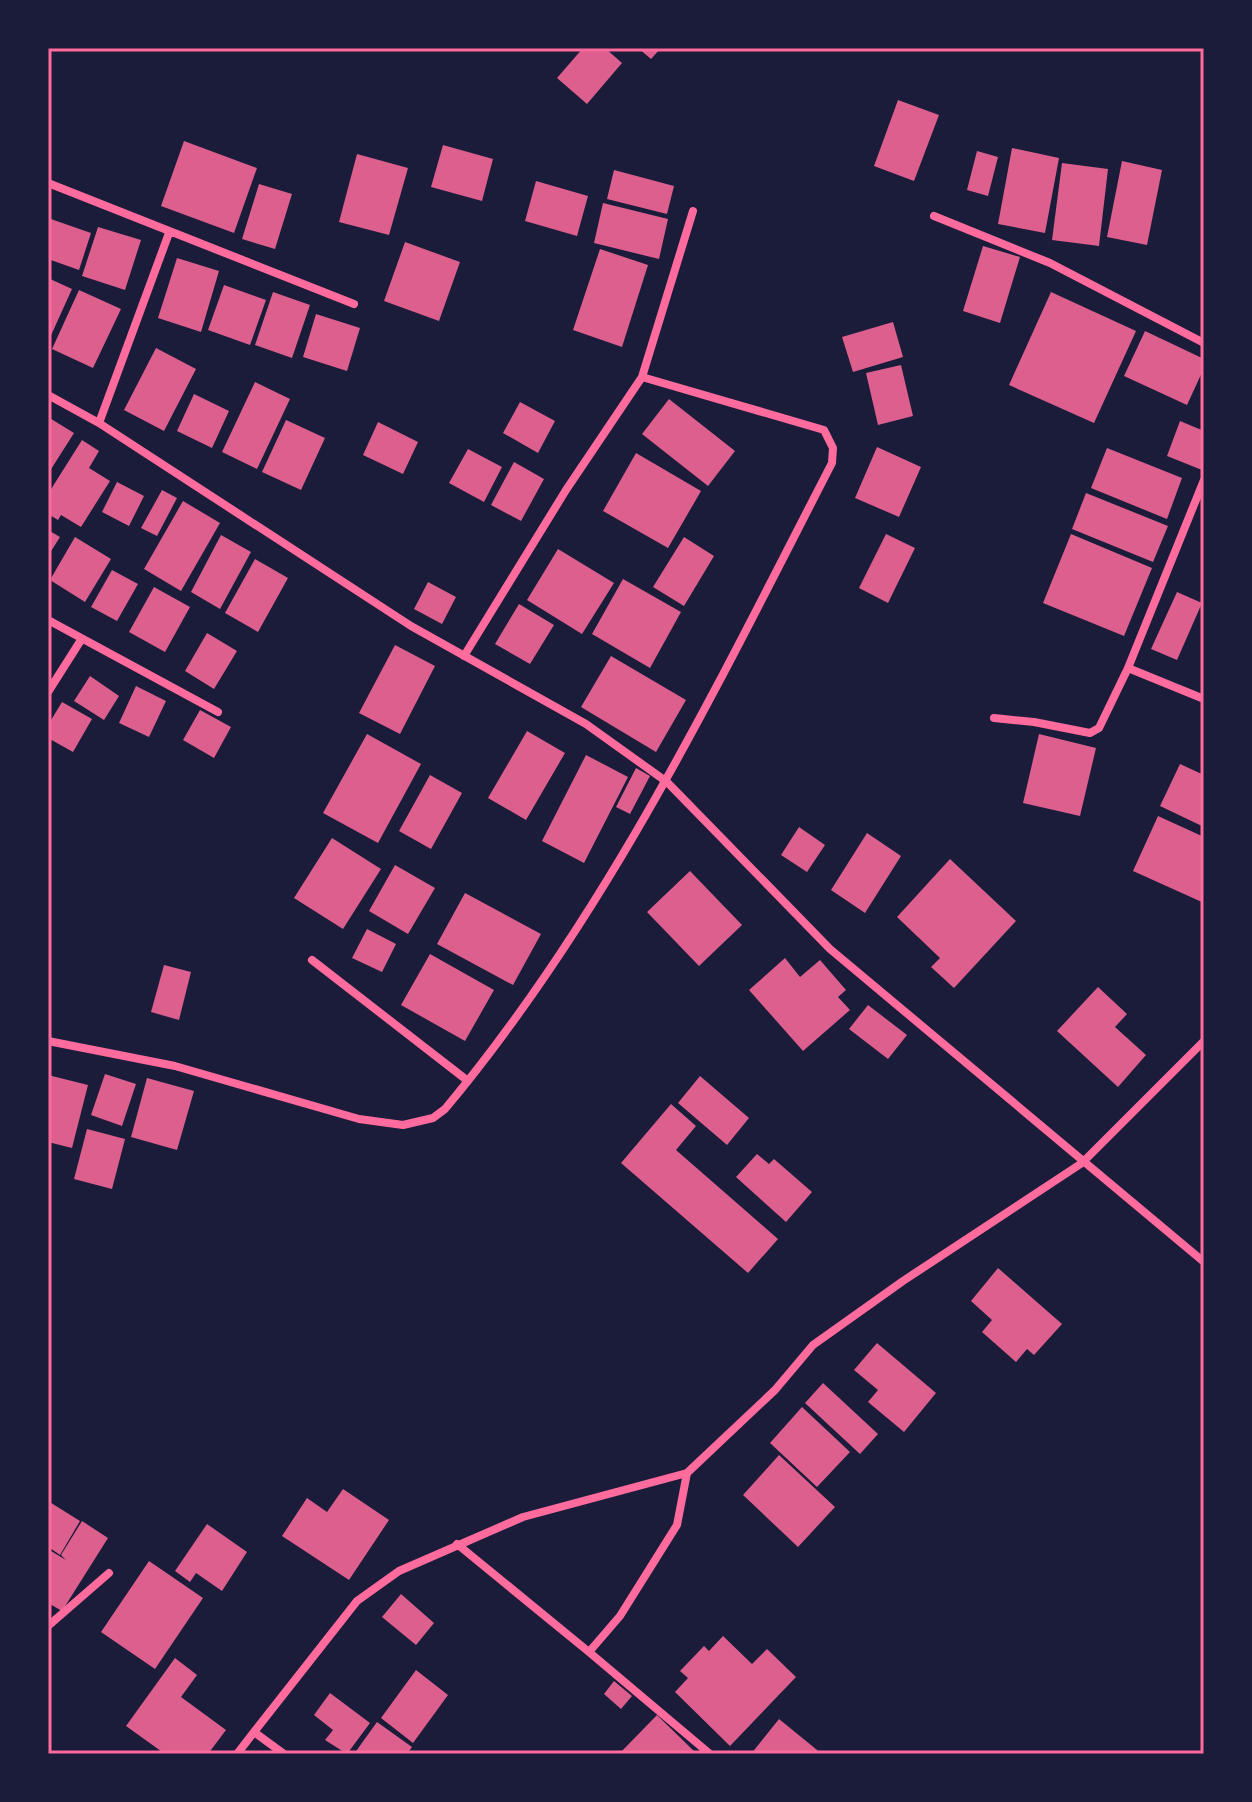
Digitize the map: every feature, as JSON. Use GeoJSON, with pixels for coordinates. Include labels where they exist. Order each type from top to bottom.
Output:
{"type":"FeatureCollection","features":[{"type":"Feature","properties":{"kind":"street"},"geometry":{"type":"LineString","coordinates":[[48,183],[354,304]]}},
{"type":"Feature","properties":{"kind":"street"},"geometry":{"type":"LineString","coordinates":[[464,656],[566,490],[642,377],[693,211]]}},
{"type":"Feature","properties":{"kind":"street"},"geometry":{"type":"LineString","coordinates":[[934,216],[1050,263],[1204,343]]}},
{"type":"Feature","properties":{"kind":"street"},"geometry":{"type":"LineString","coordinates":[[99,423],[169,233]]}},
{"type":"Feature","properties":{"kind":"street"},"geometry":{"type":"LineString","coordinates":[[48,1041],[175,1066],[359,1119],[403,1125],[433,1118],[468,1081],[514,1024],[667,782],[832,463],[833,448],[824,430],[642,377]]}},
{"type":"Feature","properties":{"kind":"street"},"geometry":{"type":"LineString","coordinates":[[48,395],[99,423],[411,626],[586,724],[667,782],[830,949],[1204,1262]]}},
{"type":"Feature","properties":{"kind":"street"},"geometry":{"type":"LineString","coordinates":[[994,718],[1095,733],[1128,668],[1204,480]]}},
{"type":"Feature","properties":{"kind":"street"},"geometry":{"type":"LineString","coordinates":[[48,620],[218,712]]}},
{"type":"Feature","properties":{"kind":"street"},"geometry":{"type":"LineString","coordinates":[[48,692],[81,640]]}},
{"type":"Feature","properties":{"kind":"street"},"geometry":{"type":"LineString","coordinates":[[1128,668],[1204,699]]}},
{"type":"Feature","properties":{"kind":"street"},"geometry":{"type":"LineString","coordinates":[[312,960],[468,1081]]}},
{"type":"Feature","properties":{"kind":"street"},"geometry":{"type":"LineString","coordinates":[[237,1754],[357,1601],[399,1571],[523,1517],[687,1473],[775,1390],[813,1345],[903,1281],[1082,1163],[1204,1041]]}},
{"type":"Feature","properties":{"kind":"street"},"geometry":{"type":"LineString","coordinates":[[589,1652],[620,1616],[677,1525],[687,1473]]}},
{"type":"Feature","properties":{"kind":"street"},"geometry":{"type":"LineString","coordinates":[[457,1544],[710,1754]]}},
{"type":"Feature","properties":{"kind":"street"},"geometry":{"type":"LineString","coordinates":[[48,1626],[109,1573]]}},
{"type":"Feature","properties":{"kind":"street"},"geometry":{"type":"LineString","coordinates":[[254,1732],[284,1754]]}},
{"type":"Feature","properties":{"kind":"building"},"geometry":{"type":"Polygon","coordinates":[[[583,48],[605,48],[622,63],[587,104],[557,78],[583,48]]]}},
{"type":"Feature","properties":{"kind":"building"},"geometry":{"type":"Polygon","coordinates":[[[638,48],[661,48],[651,59],[638,48]]]}},
{"type":"Feature","properties":{"kind":"building"},"geometry":{"type":"Polygon","coordinates":[[[898,100],[939,115],[914,181],[874,166],[898,100]]]}},
{"type":"Feature","properties":{"kind":"building"},"geometry":{"type":"Polygon","coordinates":[[[184,141],[257,168],[234,233],[161,206],[184,141]]]}},
{"type":"Feature","properties":{"kind":"building"},"geometry":{"type":"Polygon","coordinates":[[[443,145],[493,159],[482,201],[431,187],[443,145]]]}},
{"type":"Feature","properties":{"kind":"building"},"geometry":{"type":"Polygon","coordinates":[[[1012,148],[1059,158],[1045,233],[998,224],[1012,148]]]}},
{"type":"Feature","properties":{"kind":"building"},"geometry":{"type":"Polygon","coordinates":[[[977,151],[998,157],[988,196],[967,190],[977,151]]]}},
{"type":"Feature","properties":{"kind":"building"},"geometry":{"type":"Polygon","coordinates":[[[357,154],[408,168],[389,235],[339,222],[357,154]]]}},
{"type":"Feature","properties":{"kind":"building"},"geometry":{"type":"Polygon","coordinates":[[[1122,161],[1162,170],[1147,245],[1107,237],[1122,161]]]}},
{"type":"Feature","properties":{"kind":"building"},"geometry":{"type":"Polygon","coordinates":[[[1062,163],[1108,169],[1099,246],[1052,240],[1062,163]]]}},
{"type":"Feature","properties":{"kind":"building"},"geometry":{"type":"Polygon","coordinates":[[[614,170],[674,186],[667,214],[607,199],[614,170]]]}},
{"type":"Feature","properties":{"kind":"building"},"geometry":{"type":"Polygon","coordinates":[[[536,181],[588,196],[577,236],[525,221],[536,181]]]}},
{"type":"Feature","properties":{"kind":"building"},"geometry":{"type":"Polygon","coordinates":[[[259,184],[292,194],[275,249],[242,239],[259,184]]]}},
{"type":"Feature","properties":{"kind":"building"},"geometry":{"type":"Polygon","coordinates":[[[603,203],[668,219],[659,259],[594,243],[603,203]]]}},
{"type":"Feature","properties":{"kind":"building"},"geometry":{"type":"Polygon","coordinates":[[[48,218],[91,233],[79,270],[48,259],[48,218]]]}},
{"type":"Feature","properties":{"kind":"building"},"geometry":{"type":"Polygon","coordinates":[[[98,227],[141,240],[125,290],[82,276],[98,227]]]}},
{"type":"Feature","properties":{"kind":"building"},"geometry":{"type":"Polygon","coordinates":[[[405,242],[460,262],[439,321],[384,301],[405,242]]]}},
{"type":"Feature","properties":{"kind":"building"},"geometry":{"type":"Polygon","coordinates":[[[983,246],[1020,257],[1000,323],[963,311],[983,246]]]}},
{"type":"Feature","properties":{"kind":"building"},"geometry":{"type":"Polygon","coordinates":[[[600,249],[648,265],[622,347],[573,330],[600,249]]]}},
{"type":"Feature","properties":{"kind":"building"},"geometry":{"type":"Polygon","coordinates":[[[177,258],[219,271],[201,332],[158,318],[177,258]]]}},
{"type":"Feature","properties":{"kind":"building"},"geometry":{"type":"Polygon","coordinates":[[[48,278],[72,289],[48,342],[48,278]]]}},
{"type":"Feature","properties":{"kind":"building"},"geometry":{"type":"Polygon","coordinates":[[[224,285],[266,300],[250,345],[208,330],[224,285]]]}},
{"type":"Feature","properties":{"kind":"building"},"geometry":{"type":"Polygon","coordinates":[[[79,290],[121,309],[93,368],[52,349],[79,290]]]}},
{"type":"Feature","properties":{"kind":"building"},"geometry":{"type":"Polygon","coordinates":[[[273,292],[310,305],[292,358],[255,345],[273,292]]]}},
{"type":"Feature","properties":{"kind":"building"},"geometry":{"type":"Polygon","coordinates":[[[1051,292],[1136,331],[1094,423],[1009,385],[1051,292]]]}},
{"type":"Feature","properties":{"kind":"building"},"geometry":{"type":"Polygon","coordinates":[[[316,314],[360,328],[347,371],[303,357],[316,314]]]}},
{"type":"Feature","properties":{"kind":"building"},"geometry":{"type":"Polygon","coordinates":[[[893,322],[903,357],[853,372],[842,337],[893,322]]]}},
{"type":"Feature","properties":{"kind":"building"},"geometry":{"type":"Polygon","coordinates":[[[1145,331],[1204,359],[1204,368],[1187,405],[1124,376],[1145,331]]]}},
{"type":"Feature","properties":{"kind":"building"},"geometry":{"type":"Polygon","coordinates":[[[156,348],[196,369],[164,431],[124,410],[156,348]]]}},
{"type":"Feature","properties":{"kind":"building"},"geometry":{"type":"Polygon","coordinates":[[[901,365],[913,416],[878,425],[866,373],[901,365]]]}},
{"type":"Feature","properties":{"kind":"building"},"geometry":{"type":"Polygon","coordinates":[[[255,382],[290,399],[257,469],[222,452],[255,382]]]}},
{"type":"Feature","properties":{"kind":"building"},"geometry":{"type":"Polygon","coordinates":[[[194,394],[229,411],[212,448],[177,431],[194,394]]]}},
{"type":"Feature","properties":{"kind":"building"},"geometry":{"type":"Polygon","coordinates":[[[669,399],[735,451],[708,486],[642,434],[669,399]]]}},
{"type":"Feature","properties":{"kind":"building"},"geometry":{"type":"Polygon","coordinates":[[[520,402],[555,421],[538,453],[503,433],[520,402]]]}},
{"type":"Feature","properties":{"kind":"building"},"geometry":{"type":"Polygon","coordinates":[[[48,417],[74,433],[48,474],[48,417]]]}},
{"type":"Feature","properties":{"kind":"building"},"geometry":{"type":"Polygon","coordinates":[[[286,420],[325,438],[301,490],[262,472],[286,420]]]}},
{"type":"Feature","properties":{"kind":"building"},"geometry":{"type":"Polygon","coordinates":[[[1180,421],[1204,431],[1202,470],[1167,456],[1180,421]]]}},
{"type":"Feature","properties":{"kind":"building"},"geometry":{"type":"Polygon","coordinates":[[[378,422],[418,442],[403,474],[363,455],[378,422]]]}},
{"type":"Feature","properties":{"kind":"building"},"geometry":{"type":"Polygon","coordinates":[[[82,440],[99,451],[89,468],[110,481],[81,527],[61,515],[58,520],[48,514],[48,494],[82,440]]]}},
{"type":"Feature","properties":{"kind":"building"},"geometry":{"type":"Polygon","coordinates":[[[877,447],[921,467],[899,517],[855,498],[877,447]]]}},
{"type":"Feature","properties":{"kind":"building"},"geometry":{"type":"Polygon","coordinates":[[[1107,448],[1182,478],[1167,519],[1091,488],[1107,448]]]}},
{"type":"Feature","properties":{"kind":"building"},"geometry":{"type":"Polygon","coordinates":[[[468,449],[502,467],[484,502],[449,483],[468,449]]]}},
{"type":"Feature","properties":{"kind":"building"},"geometry":{"type":"Polygon","coordinates":[[[636,453],[701,491],[668,548],[603,511],[636,453]]]}},
{"type":"Feature","properties":{"kind":"building"},"geometry":{"type":"Polygon","coordinates":[[[514,462],[544,479],[521,521],[491,505],[514,462]]]}},
{"type":"Feature","properties":{"kind":"building"},"geometry":{"type":"Polygon","coordinates":[[[117,482],[144,496],[129,526],[102,512],[117,482]]]}},
{"type":"Feature","properties":{"kind":"building"},"geometry":{"type":"Polygon","coordinates":[[[162,490],[177,498],[157,536],[141,528],[162,490]]]}},
{"type":"Feature","properties":{"kind":"building"},"geometry":{"type":"Polygon","coordinates":[[[1086,493],[1168,526],[1153,562],[1072,529],[1086,493]]]}},
{"type":"Feature","properties":{"kind":"building"},"geometry":{"type":"Polygon","coordinates":[[[183,501],[220,523],[181,591],[144,569],[183,501]]]}},
{"type":"Feature","properties":{"kind":"building"},"geometry":{"type":"Polygon","coordinates":[[[48,530],[60,537],[48,556],[48,530]]]}},
{"type":"Feature","properties":{"kind":"building"},"geometry":{"type":"Polygon","coordinates":[[[886,534],[915,548],[888,603],[859,588],[886,534]]]}},
{"type":"Feature","properties":{"kind":"building"},"geometry":{"type":"Polygon","coordinates":[[[1071,534],[1152,568],[1124,636],[1043,603],[1071,534]]]}},
{"type":"Feature","properties":{"kind":"building"},"geometry":{"type":"Polygon","coordinates":[[[221,535],[251,552],[220,609],[191,592],[221,535]]]}},
{"type":"Feature","properties":{"kind":"building"},"geometry":{"type":"Polygon","coordinates":[[[75,537],[111,559],[85,602],[50,580],[75,537]]]}},
{"type":"Feature","properties":{"kind":"building"},"geometry":{"type":"Polygon","coordinates":[[[684,537],[714,556],[684,606],[653,587],[684,537]]]}},
{"type":"Feature","properties":{"kind":"building"},"geometry":{"type":"Polygon","coordinates":[[[558,549],[614,583],[582,634],[527,600],[558,549]]]}},
{"type":"Feature","properties":{"kind":"building"},"geometry":{"type":"Polygon","coordinates":[[[255,559],[288,578],[258,632],[225,613],[255,559]]]}},
{"type":"Feature","properties":{"kind":"building"},"geometry":{"type":"Polygon","coordinates":[[[112,570],[138,584],[117,621],[91,607],[112,570]]]}},
{"type":"Feature","properties":{"kind":"building"},"geometry":{"type":"Polygon","coordinates":[[[623,579],[681,612],[650,668],[592,634],[623,579]]]}},
{"type":"Feature","properties":{"kind":"building"},"geometry":{"type":"Polygon","coordinates":[[[428,582],[456,597],[442,624],[414,609],[428,582]]]}},
{"type":"Feature","properties":{"kind":"building"},"geometry":{"type":"Polygon","coordinates":[[[154,587],[190,607],[165,652],[129,632],[154,587]]]}},
{"type":"Feature","properties":{"kind":"building"},"geometry":{"type":"Polygon","coordinates":[[[1177,592],[1202,603],[1177,660],[1151,649],[1177,592]]]}},
{"type":"Feature","properties":{"kind":"building"},"geometry":{"type":"Polygon","coordinates":[[[519,604],[554,625],[530,664],[495,644],[519,604]]]}},
{"type":"Feature","properties":{"kind":"building"},"geometry":{"type":"Polygon","coordinates":[[[207,633],[237,651],[214,689],[185,671],[207,633]]]}},
{"type":"Feature","properties":{"kind":"building"},"geometry":{"type":"Polygon","coordinates":[[[395,645],[435,666],[400,734],[359,713],[395,645]]]}},
{"type":"Feature","properties":{"kind":"building"},"geometry":{"type":"Polygon","coordinates":[[[611,656],[686,700],[656,752],[581,707],[611,656]]]}},
{"type":"Feature","properties":{"kind":"building"},"geometry":{"type":"Polygon","coordinates":[[[90,676],[119,696],[104,720],[74,701],[90,676]]]}},
{"type":"Feature","properties":{"kind":"building"},"geometry":{"type":"Polygon","coordinates":[[[136,686],[166,701],[149,737],[119,723],[136,686]]]}},
{"type":"Feature","properties":{"kind":"building"},"geometry":{"type":"Polygon","coordinates":[[[62,702],[92,719],[73,752],[48,738],[48,725],[62,702]]]}},
{"type":"Feature","properties":{"kind":"building"},"geometry":{"type":"Polygon","coordinates":[[[200,710],[231,727],[214,758],[183,740],[200,710]]]}},
{"type":"Feature","properties":{"kind":"building"},"geometry":{"type":"Polygon","coordinates":[[[527,731],[565,753],[526,820],[488,798],[527,731]]]}},
{"type":"Feature","properties":{"kind":"building"},"geometry":{"type":"Polygon","coordinates":[[[367,734],[421,764],[378,843],[323,813],[367,734]]]}},
{"type":"Feature","properties":{"kind":"building"},"geometry":{"type":"Polygon","coordinates":[[[1039,734],[1096,748],[1080,816],[1023,803],[1039,734]]]}},
{"type":"Feature","properties":{"kind":"building"},"geometry":{"type":"Polygon","coordinates":[[[586,755],[628,777],[584,863],[542,841],[586,755]]]}},
{"type":"Feature","properties":{"kind":"building"},"geometry":{"type":"Polygon","coordinates":[[[1180,764],[1204,775],[1204,827],[1160,806],[1180,764]]]}},
{"type":"Feature","properties":{"kind":"building"},"geometry":{"type":"Polygon","coordinates":[[[636,768],[650,776],[630,814],[616,807],[636,768]]]}},
{"type":"Feature","properties":{"kind":"building"},"geometry":{"type":"Polygon","coordinates":[[[430,775],[462,793],[431,849],[399,831],[430,775]]]}},
{"type":"Feature","properties":{"kind":"building"},"geometry":{"type":"Polygon","coordinates":[[[1158,816],[1204,837],[1204,903],[1133,871],[1158,816]]]}},
{"type":"Feature","properties":{"kind":"building"},"geometry":{"type":"Polygon","coordinates":[[[799,827],[825,845],[807,872],[781,855],[799,827]]]}},
{"type":"Feature","properties":{"kind":"building"},"geometry":{"type":"Polygon","coordinates":[[[867,833],[901,856],[865,913],[831,890],[867,833]]]}},
{"type":"Feature","properties":{"kind":"building"},"geometry":{"type":"Polygon","coordinates":[[[332,838],[381,869],[343,929],[294,898],[332,838]]]}},
{"type":"Feature","properties":{"kind":"building"},"geometry":{"type":"Polygon","coordinates":[[[950,859],[1016,921],[954,988],[931,967],[940,958],[897,917],[950,859]]]}},
{"type":"Feature","properties":{"kind":"building"},"geometry":{"type":"Polygon","coordinates":[[[395,865],[435,888],[408,934],[369,911],[395,865]]]}},
{"type":"Feature","properties":{"kind":"building"},"geometry":{"type":"Polygon","coordinates":[[[690,871],[742,925],[699,966],[647,912],[690,871]]]}},
{"type":"Feature","properties":{"kind":"building"},"geometry":{"type":"Polygon","coordinates":[[[465,893],[541,934],[513,985],[437,944],[465,893]]]}},
{"type":"Feature","properties":{"kind":"building"},"geometry":{"type":"Polygon","coordinates":[[[367,929],[396,944],[382,972],[352,958],[367,929]]]}},
{"type":"Feature","properties":{"kind":"building"},"geometry":{"type":"Polygon","coordinates":[[[430,954],[494,990],[465,1041],[401,1005],[430,954]]]}},
{"type":"Feature","properties":{"kind":"building"},"geometry":{"type":"Polygon","coordinates":[[[785,958],[800,977],[820,960],[846,990],[838,997],[850,1010],[803,1051],[749,990],[785,958]]]}},
{"type":"Feature","properties":{"kind":"building"},"geometry":{"type":"Polygon","coordinates":[[[164,965],[191,972],[179,1020],[151,1012],[164,965]]]}},
{"type":"Feature","properties":{"kind":"building"},"geometry":{"type":"Polygon","coordinates":[[[1098,987],[1127,1014],[1115,1027],[1146,1055],[1118,1087],[1057,1031],[1098,987]]]}},
{"type":"Feature","properties":{"kind":"building"},"geometry":{"type":"Polygon","coordinates":[[[868,1005],[907,1035],[888,1059],[849,1029],[868,1005]]]}},
{"type":"Feature","properties":{"kind":"building"},"geometry":{"type":"Polygon","coordinates":[[[105,1074],[136,1084],[122,1126],[91,1115],[105,1074]]]}},
{"type":"Feature","properties":{"kind":"building"},"geometry":{"type":"Polygon","coordinates":[[[48,1075],[88,1085],[72,1148],[48,1142],[48,1075]]]}},
{"type":"Feature","properties":{"kind":"building"},"geometry":{"type":"Polygon","coordinates":[[[700,1076],[749,1118],[727,1145],[678,1103],[700,1076]]]}},
{"type":"Feature","properties":{"kind":"building"},"geometry":{"type":"Polygon","coordinates":[[[147,1078],[194,1091],[177,1150],[131,1137],[147,1078]]]}},
{"type":"Feature","properties":{"kind":"building"},"geometry":{"type":"Polygon","coordinates":[[[671,1104],[696,1126],[676,1150],[778,1239],[748,1273],[621,1163],[671,1104]]]}},
{"type":"Feature","properties":{"kind":"building"},"geometry":{"type":"Polygon","coordinates":[[[87,1129],[125,1139],[112,1189],[74,1179],[87,1129]]]}},
{"type":"Feature","properties":{"kind":"building"},"geometry":{"type":"Polygon","coordinates":[[[757,1154],[769,1164],[774,1159],[812,1192],[786,1222],[736,1177],[757,1154]]]}},
{"type":"Feature","properties":{"kind":"building"},"geometry":{"type":"Polygon","coordinates":[[[998,1268],[1062,1324],[1034,1355],[1027,1349],[1016,1362],[982,1332],[992,1320],[971,1301],[998,1268]]]}},
{"type":"Feature","properties":{"kind":"building"},"geometry":{"type":"Polygon","coordinates":[[[877,1343],[936,1393],[904,1432],[868,1402],[878,1390],[854,1370],[877,1343]]]}},
{"type":"Feature","properties":{"kind":"building"},"geometry":{"type":"Polygon","coordinates":[[[823,1383],[878,1434],[860,1454],[805,1403],[823,1383]]]}},
{"type":"Feature","properties":{"kind":"building"},"geometry":{"type":"Polygon","coordinates":[[[802,1407],[850,1452],[817,1487],[770,1443],[802,1407]]]}},
{"type":"Feature","properties":{"kind":"building"},"geometry":{"type":"Polygon","coordinates":[[[779,1455],[835,1507],[798,1547],[743,1495],[779,1455]]]}},
{"type":"Feature","properties":{"kind":"building"},"geometry":{"type":"Polygon","coordinates":[[[343,1489],[389,1520],[349,1580],[282,1536],[307,1498],[327,1512],[343,1489]]]}},
{"type":"Feature","properties":{"kind":"building"},"geometry":{"type":"Polygon","coordinates":[[[48,1501],[80,1521],[60,1555],[50,1548],[48,1551],[48,1501]]]}},
{"type":"Feature","properties":{"kind":"building"},"geometry":{"type":"Polygon","coordinates":[[[82,1521],[108,1538],[62,1611],[48,1603],[48,1555],[51,1551],[66,1560],[61,1555],[82,1521]]]}},
{"type":"Feature","properties":{"kind":"building"},"geometry":{"type":"Polygon","coordinates":[[[207,1524],[247,1552],[222,1591],[196,1573],[190,1582],[175,1571],[207,1524]]]}},
{"type":"Feature","properties":{"kind":"building"},"geometry":{"type":"Polygon","coordinates":[[[149,1561],[203,1598],[155,1669],[101,1632],[149,1561]]]}},
{"type":"Feature","properties":{"kind":"building"},"geometry":{"type":"Polygon","coordinates":[[[401,1594],[434,1623],[416,1645],[382,1617],[401,1594]]]}},
{"type":"Feature","properties":{"kind":"building"},"geometry":{"type":"Polygon","coordinates":[[[723,1636],[752,1664],[767,1649],[796,1677],[730,1746],[675,1692],[688,1678],[680,1671],[704,1646],[709,1651],[723,1636]]]}},
{"type":"Feature","properties":{"kind":"building"},"geometry":{"type":"Polygon","coordinates":[[[175,1658],[197,1675],[181,1697],[226,1730],[208,1754],[165,1754],[126,1726],[175,1658]]]}},
{"type":"Feature","properties":{"kind":"building"},"geometry":{"type":"Polygon","coordinates":[[[416,1670],[448,1695],[413,1743],[381,1718],[416,1670]]]}},
{"type":"Feature","properties":{"kind":"building"},"geometry":{"type":"Polygon","coordinates":[[[614,1681],[632,1696],[621,1709],[604,1694],[614,1681]]]}},
{"type":"Feature","properties":{"kind":"building"},"geometry":{"type":"Polygon","coordinates":[[[330,1693],[370,1723],[347,1754],[325,1740],[333,1730],[314,1715],[330,1693]]]}},
{"type":"Feature","properties":{"kind":"building"},"geometry":{"type":"Polygon","coordinates":[[[657,1715],[697,1754],[619,1754],[657,1715]]]}},
{"type":"Feature","properties":{"kind":"building"},"geometry":{"type":"Polygon","coordinates":[[[779,1719],[822,1754],[751,1754],[779,1719]]]}},
{"type":"Feature","properties":{"kind":"building"},"geometry":{"type":"Polygon","coordinates":[[[377,1722],[412,1747],[407,1754],[354,1754],[377,1722]]]}}]}
